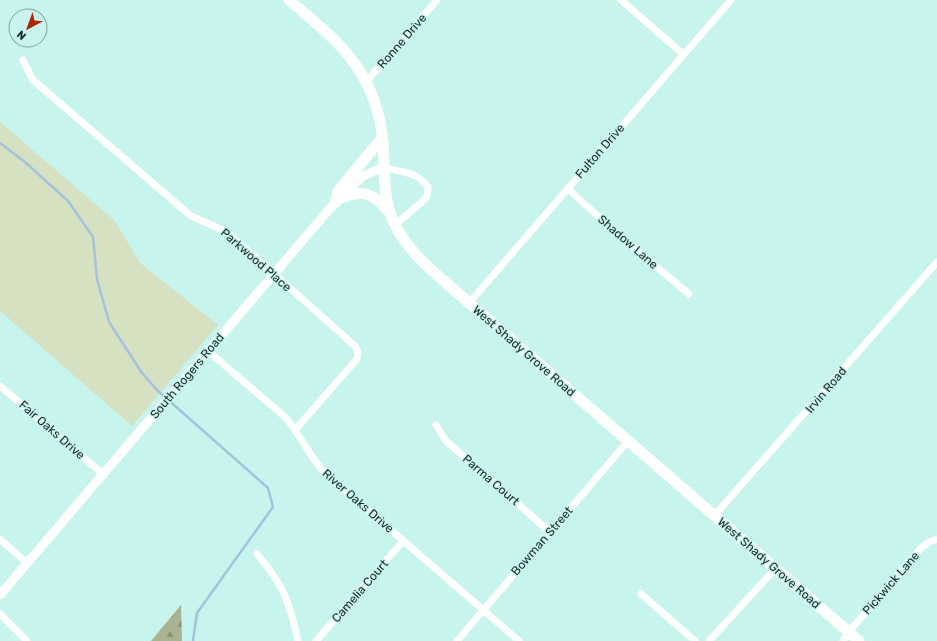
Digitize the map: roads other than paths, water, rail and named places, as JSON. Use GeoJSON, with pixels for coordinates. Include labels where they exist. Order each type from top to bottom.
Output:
{"type":"FeatureCollection","features":[{"type":"Feature","properties":{"kind":"main road","name":"West Shady Grove Road"},"geometry":{"type":"LineString","coordinates":[[289,0],[347,51],[358,66],[375,99],[380,119],[382,138],[384,186],[390,213],[395,225],[410,249],[775,569],[846,637],[859,641]]}},
{"type":"Feature","properties":{"kind":"main road"},"geometry":{"type":"LineString","coordinates":[[382,138],[338,191],[338,200],[357,192],[365,193],[381,202],[390,213]]}},
{"type":"Feature","properties":{"kind":"street","name":"Ronne Drive"},"geometry":{"type":"LineString","coordinates":[[366,82],[437,0]]}},
{"type":"Feature","properties":{"kind":"street"},"geometry":{"type":"LineString","coordinates":[[621,0],[683,54]]}},
{"type":"Feature","properties":{"kind":"street","name":"Fulton Drive"},"geometry":{"type":"LineString","coordinates":[[470,303],[731,0]]}},
{"type":"Feature","properties":{"kind":"street","name":"Parkwood Place"},"geometry":{"type":"LineString","coordinates":[[23,60],[33,80],[186,211],[201,222],[227,232],[352,343],[358,352],[357,359],[295,430]]}},
{"type":"Feature","properties":{"kind":"street"},"geometry":{"type":"LineString","coordinates":[[383,167],[421,178],[428,187],[427,196],[424,200],[395,225]]}},
{"type":"Feature","properties":{"kind":"street","name":"South Rogers Road"},"geometry":{"type":"LineString","coordinates":[[0,595],[338,200],[363,176],[383,167]]}},
{"type":"Feature","properties":{"kind":"street","name":"Shadow Lane"},"geometry":{"type":"LineString","coordinates":[[568,189],[688,294]]}},
{"type":"Feature","properties":{"kind":"street","name":"Irvin Road"},"geometry":{"type":"LineString","coordinates":[[714,516],[937,262]]}},
{"type":"Feature","properties":{"kind":"street","name":"River Oaks Drive"},"geometry":{"type":"LineString","coordinates":[[208,351],[285,417],[314,461],[325,473],[519,641]]}},
{"type":"Feature","properties":{"kind":"street","name":"Fair Oaks Drive"},"geometry":{"type":"LineString","coordinates":[[0,386],[103,474]]}},
{"type":"Feature","properties":{"kind":"street","name":"Parma Court"},"geometry":{"type":"LineString","coordinates":[[436,425],[446,441],[550,532]]}},
{"type":"Feature","properties":{"kind":"street","name":"Bowman Street"},"geometry":{"type":"LineString","coordinates":[[457,641],[628,441]]}},
{"type":"Feature","properties":{"kind":"street","name":"Pickwick Lane"},"geometry":{"type":"LineString","coordinates":[[846,637],[920,549],[929,542],[937,539]]}},
{"type":"Feature","properties":{"kind":"street"},"geometry":{"type":"LineString","coordinates":[[0,540],[27,563]]}},
{"type":"Feature","properties":{"kind":"street","name":"Camelia Court"},"geometry":{"type":"LineString","coordinates":[[316,641],[403,541]]}},
{"type":"Feature","properties":{"kind":"street"},"geometry":{"type":"LineString","coordinates":[[257,554],[273,572],[282,588],[294,617],[298,641]]}},
{"type":"Feature","properties":{"kind":"street"},"geometry":{"type":"LineString","coordinates":[[709,641],[775,569]]}},
{"type":"Feature","properties":{"kind":"street"},"geometry":{"type":"LineString","coordinates":[[641,594],[695,641]]}},
{"type":"Feature","properties":{"kind":"street"},"geometry":{"type":"LineString","coordinates":[[0,614],[27,641]]}},
{"type":"Feature","properties":{"kind":"waterway"},"geometry":{"type":"LineString","coordinates":[[0,143],[26,163],[68,201],[93,237],[97,279],[109,322],[142,373],[157,390],[268,488],[273,507],[197,613],[193,641]]}}]}
